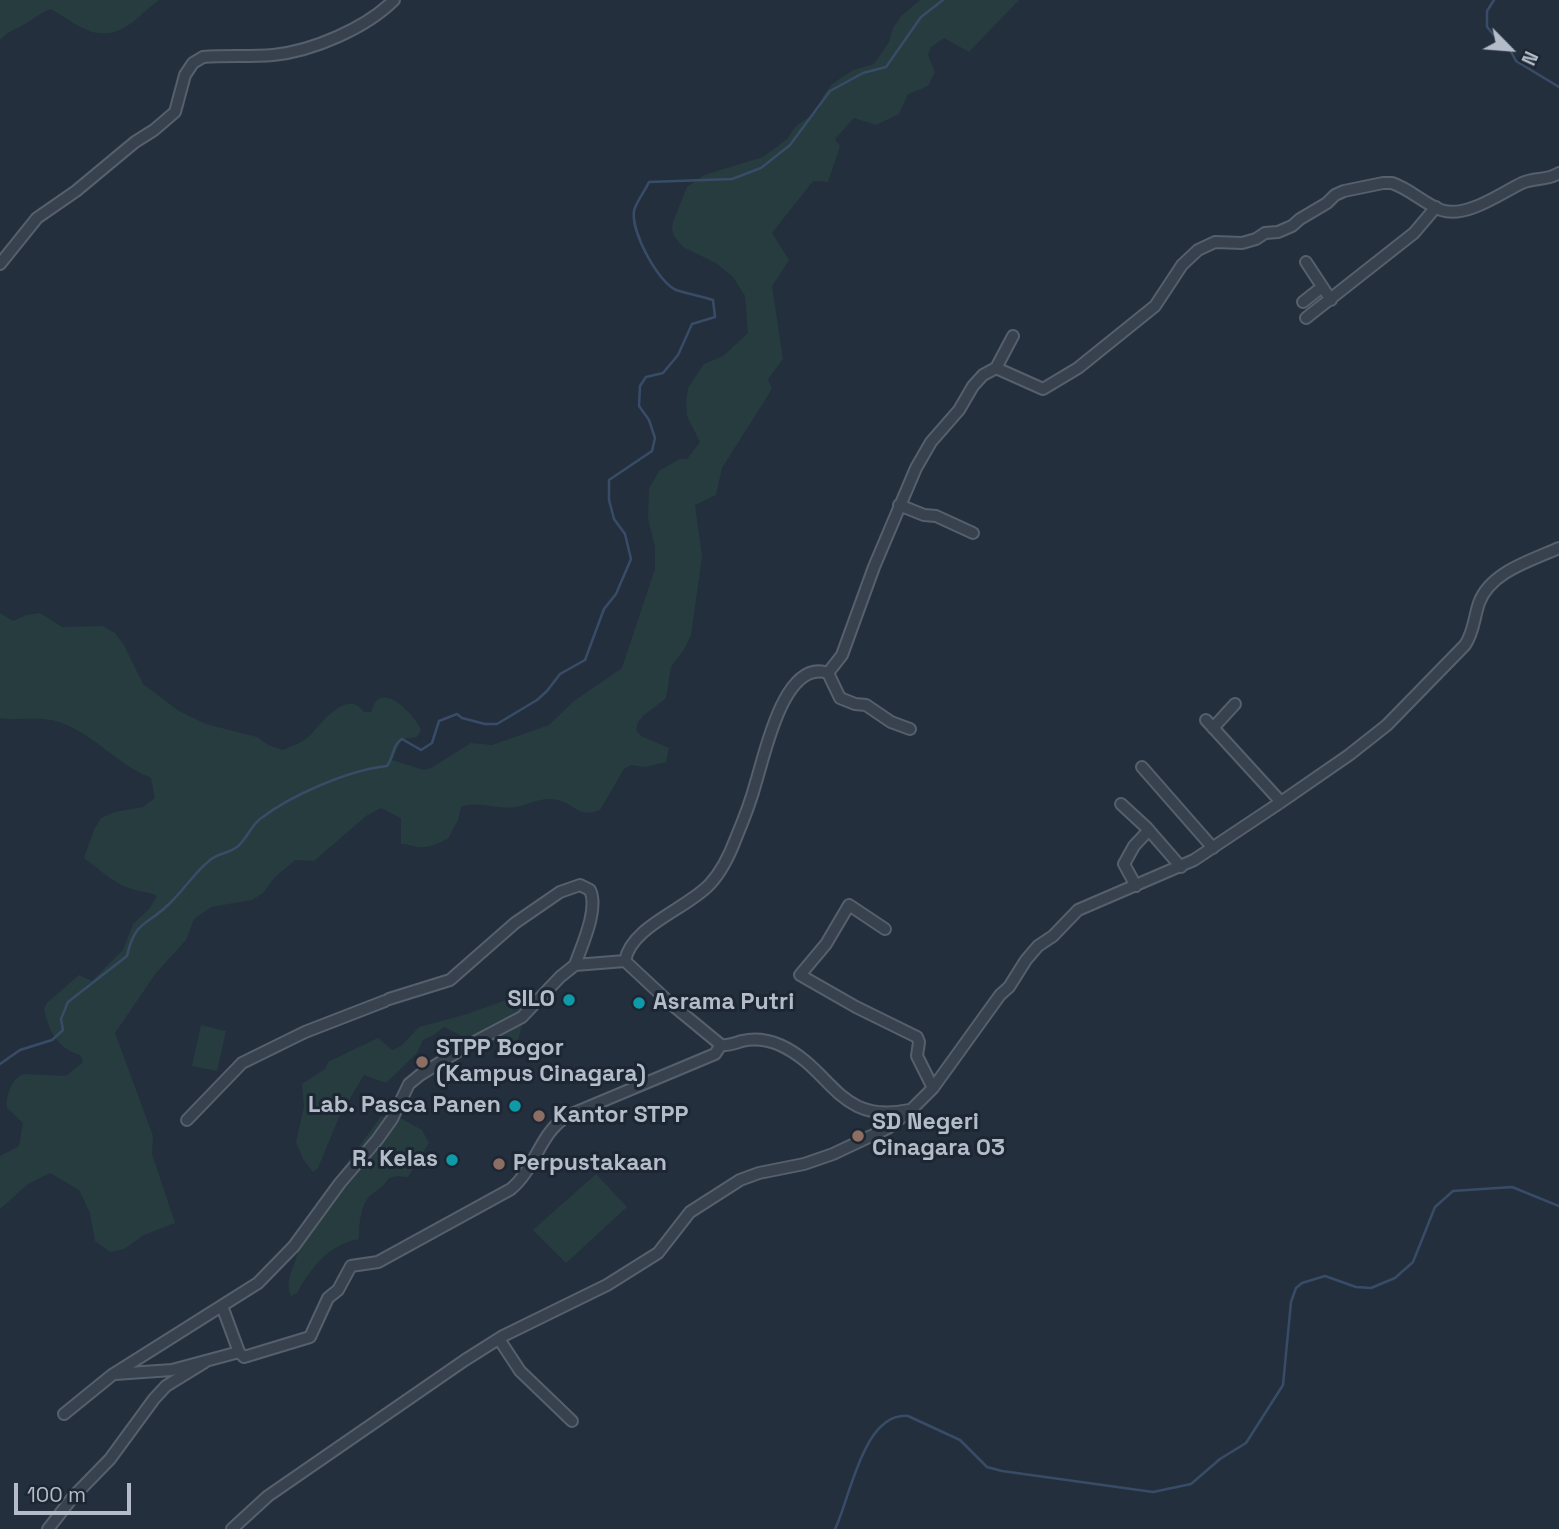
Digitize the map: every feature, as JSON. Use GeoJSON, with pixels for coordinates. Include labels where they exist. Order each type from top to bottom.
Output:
{"type":"FeatureCollection","features":[{"type":"Feature","properties":{"kind":"street"},"geometry":{"type":"LineString","coordinates":[[0,264],[37,218],[76,191],[175,111],[185,75],[193,63],[203,57],[276,55],[306,48],[352,31],[383,12],[394,0]]}},
{"type":"Feature","properties":{"kind":"street"},"geometry":{"type":"LineString","coordinates":[[996,368],[1043,388],[1048,387],[1056,379],[1078,368],[1155,306],[1182,265],[1198,250],[1215,242],[1242,243],[1265,233],[1278,232],[1292,226],[1344,191],[1392,183],[1436,207],[1453,211],[1490,201],[1521,183],[1559,173]]}},
{"type":"Feature","properties":{"kind":"street"},"geometry":{"type":"LineString","coordinates":[[1307,318],[1413,233],[1436,207]]}},
{"type":"Feature","properties":{"kind":"street"},"geometry":{"type":"LineString","coordinates":[[1306,262],[1331,300]]}},
{"type":"Feature","properties":{"kind":"street"},"geometry":{"type":"LineString","coordinates":[[1303,302],[1322,286]]}},
{"type":"Feature","properties":{"kind":"street"},"geometry":{"type":"LineString","coordinates":[[828,673],[842,655],[899,505],[931,442],[959,410],[982,375],[996,368],[1013,337]]}},
{"type":"Feature","properties":{"kind":"street"},"geometry":{"type":"LineString","coordinates":[[899,505],[924,515],[936,516],[973,533]]}},
{"type":"Feature","properties":{"kind":"street"},"geometry":{"type":"LineString","coordinates":[[232,1529],[268,1496],[327,1454],[499,1339],[607,1285],[658,1254],[690,1212],[740,1180],[759,1172],[790,1168],[833,1154],[878,1134],[912,1109],[933,1088],[1000,995],[1009,987],[1026,960],[1078,911],[1181,867],[1349,755],[1387,725],[1465,645],[1471,635],[1480,599],[1495,582],[1513,569],[1559,548]]}},
{"type":"Feature","properties":{"kind":"street"},"geometry":{"type":"LineString","coordinates":[[625,961],[630,947],[639,936],[702,891],[721,869],[736,840],[769,735],[792,689],[804,675],[820,670],[828,673],[841,698],[866,705],[891,722],[910,729]]}},
{"type":"Feature","properties":{"kind":"street"},"geometry":{"type":"LineString","coordinates":[[1235,704],[1210,724],[1281,802]]}},
{"type":"Feature","properties":{"kind":"street"},"geometry":{"type":"LineString","coordinates":[[1142,767],[1213,848]]}},
{"type":"Feature","properties":{"kind":"street"},"geometry":{"type":"LineString","coordinates":[[1121,804],[1149,830],[1181,867]]}},
{"type":"Feature","properties":{"kind":"street"},"geometry":{"type":"LineString","coordinates":[[1136,886],[1124,864],[1134,846],[1149,830]]}},
{"type":"Feature","properties":{"kind":"street"},"geometry":{"type":"LineString","coordinates":[[187,1120],[242,1063],[305,1032],[387,1000],[450,980],[515,923],[560,892],[580,885],[590,890],[594,901],[575,965]]}},
{"type":"Feature","properties":{"kind":"street"},"geometry":{"type":"LineString","coordinates":[[885,929],[849,905],[826,944],[800,975],[917,1037],[917,1056],[933,1088]]}},
{"type":"Feature","properties":{"kind":"street"},"geometry":{"type":"LineString","coordinates":[[64,1414],[113,1375],[258,1283],[294,1246],[392,1119],[409,1084],[465,1046],[522,1017],[560,976],[575,965],[625,961],[670,1003],[722,1045],[753,1039],[768,1041],[786,1049],[865,1111],[881,1113],[912,1109]]}},
{"type":"Feature","properties":{"kind":"street"},"geometry":{"type":"LineString","coordinates":[[222,1306],[239,1352],[246,1357],[310,1337],[328,1298],[338,1290],[348,1268],[378,1262],[511,1189],[520,1182],[545,1135],[555,1123],[715,1054],[722,1045]]}},
{"type":"Feature","properties":{"kind":"street"},"geometry":{"type":"LineString","coordinates":[[499,1339],[520,1371],[572,1421]]}},
{"type":"Feature","properties":{"kind":"street"},"geometry":{"type":"LineString","coordinates":[[113,1375],[150,1373],[239,1352]]}},
{"type":"Feature","properties":{"kind":"street"},"geometry":{"type":"LineString","coordinates":[[48,1529],[73,1497],[110,1459],[166,1386],[205,1362]]}},
{"type":"Feature","properties":{"kind":"green space"},"geometry":{"type":"Polygon","coordinates":[[[0,0],[159,0],[133,22],[110,33],[90,31],[51,9],[0,40],[0,0]]]}},
{"type":"Feature","properties":{"kind":"green space"},"geometry":{"type":"Polygon","coordinates":[[[920,0],[1019,0],[969,52],[944,38],[931,47],[928,55],[935,72],[928,86],[908,94],[899,114],[876,125],[854,118],[835,139],[840,146],[828,182],[813,181],[772,233],[789,260],[772,286],[783,359],[768,379],[772,389],[722,468],[716,495],[695,505],[702,557],[691,635],[671,667],[666,698],[643,716],[636,730],[641,736],[669,748],[666,762],[645,767],[631,765],[624,769],[600,810],[592,812],[580,811],[564,802],[549,799],[516,807],[466,805],[461,807],[458,820],[448,839],[425,847],[401,844],[401,818],[381,808],[366,816],[314,861],[295,860],[274,878],[263,893],[252,900],[211,907],[194,919],[186,940],[156,973],[115,1033],[153,1136],[152,1154],[175,1223],[144,1235],[124,1249],[110,1252],[95,1241],[90,1213],[79,1190],[50,1173],[28,1184],[0,1209],[0,1156],[19,1146],[23,1123],[7,1108],[7,1098],[13,1084],[24,1074],[66,1076],[83,1062],[80,1055],[65,1048],[55,1038],[44,1009],[47,1003],[79,975],[92,981],[123,950],[133,924],[149,909],[157,896],[123,886],[84,858],[101,818],[115,812],[143,807],[155,798],[151,778],[72,727],[44,719],[0,718],[0,613],[13,621],[40,613],[62,627],[103,626],[115,633],[124,645],[143,684],[179,711],[206,724],[257,737],[268,745],[283,750],[306,739],[342,706],[357,705],[364,712],[371,712],[376,701],[381,698],[399,703],[421,730],[417,737],[402,739],[392,760],[424,770],[471,743],[492,745],[549,725],[574,701],[622,668],[655,569],[655,547],[648,518],[649,488],[660,470],[680,459],[687,459],[700,442],[687,416],[688,388],[704,364],[723,356],[748,333],[745,296],[733,277],[716,263],[683,247],[674,236],[673,222],[687,187],[704,175],[763,157],[787,139],[796,126],[819,110],[823,96],[832,84],[853,70],[874,64],[889,42],[893,28],[901,16],[920,0]]]}},
{"type":"Feature","properties":{"kind":"green space"},"geometry":{"type":"Polygon","coordinates":[[[523,994],[528,1000],[517,1044],[502,1046],[476,1035],[462,1036],[444,1027],[423,1040],[417,1053],[386,1083],[364,1075],[340,1115],[318,1168],[313,1172],[303,1159],[296,1142],[304,1107],[302,1084],[325,1069],[328,1062],[378,1038],[392,1050],[401,1046],[419,1027],[464,1015],[523,994]]]}},
{"type":"Feature","properties":{"kind":"green space"},"geometry":{"type":"Polygon","coordinates":[[[201,1025],[226,1031],[217,1071],[192,1066],[201,1025]]]}},
{"type":"Feature","properties":{"kind":"green space"},"geometry":{"type":"Polygon","coordinates":[[[393,1114],[422,1130],[429,1143],[408,1177],[389,1178],[368,1198],[361,1215],[359,1239],[338,1246],[322,1258],[297,1293],[291,1296],[289,1280],[299,1241],[307,1223],[380,1117],[393,1114]]]}},
{"type":"Feature","properties":{"kind":"green space"},"geometry":{"type":"Polygon","coordinates":[[[596,1174],[627,1207],[566,1263],[533,1230],[596,1174]]]}},
{"type":"Feature","properties":{"kind":"waterway"},"geometry":{"type":"LineString","coordinates":[[0,1064],[20,1050],[52,1040],[63,1030],[61,1019],[68,1002],[127,956],[138,930],[169,904],[212,858],[237,847],[257,822],[273,810],[338,778],[387,766],[396,744],[402,739],[421,750],[432,743],[439,721],[457,714],[485,724],[497,724],[537,700],[560,674],[585,660],[604,609],[616,594],[631,559],[625,534],[614,519],[609,500],[609,480],[652,451],[655,438],[649,420],[639,406],[640,386],[646,377],[663,373],[678,355],[692,324],[715,317],[713,300],[676,290],[654,267],[641,243],[634,220],[634,211],[639,200],[649,182],[732,179],[761,168],[790,145],[830,91],[863,73],[886,67],[921,17],[943,0]]}},
{"type":"Feature","properties":{"kind":"waterway"},"geometry":{"type":"LineString","coordinates":[[1494,0],[1487,11],[1487,27],[1507,44],[1516,61],[1559,87]]}},
{"type":"Feature","properties":{"kind":"waterway"},"geometry":{"type":"LineString","coordinates":[[835,1529],[869,1442],[880,1428],[893,1418],[908,1416],[960,1440],[987,1467],[1002,1471],[1153,1492],[1191,1484],[1220,1459],[1246,1443],[1283,1385],[1291,1302],[1296,1288],[1302,1283],[1325,1276],[1356,1287],[1371,1288],[1395,1278],[1413,1262],[1435,1207],[1453,1191],[1512,1187],[1559,1206]]}},
{"type":"Feature","properties":{"kind":"place","name":"SILO"},"geometry":{"type":"Point","coordinates":[569,1000]}},
{"type":"Feature","properties":{"kind":"place","name":"Asrama Putri"},"geometry":{"type":"Point","coordinates":[639,1003]}},
{"type":"Feature","properties":{"kind":"place","name":"STPP Bogor (Kampus Cinagara)"},"geometry":{"type":"Point","coordinates":[422,1062]}},
{"type":"Feature","properties":{"kind":"place","name":"Lab. Pasca Panen"},"geometry":{"type":"Point","coordinates":[515,1106]}},
{"type":"Feature","properties":{"kind":"place","name":"Kantor STPP"},"geometry":{"type":"Point","coordinates":[539,1116]}},
{"type":"Feature","properties":{"kind":"place","name":"SD Negeri Cinagara 03"},"geometry":{"type":"Point","coordinates":[858,1136]}},
{"type":"Feature","properties":{"kind":"place","name":"R. Kelas"},"geometry":{"type":"Point","coordinates":[452,1160]}},
{"type":"Feature","properties":{"kind":"place","name":"Perpustakaan"},"geometry":{"type":"Point","coordinates":[499,1164]}}]}
